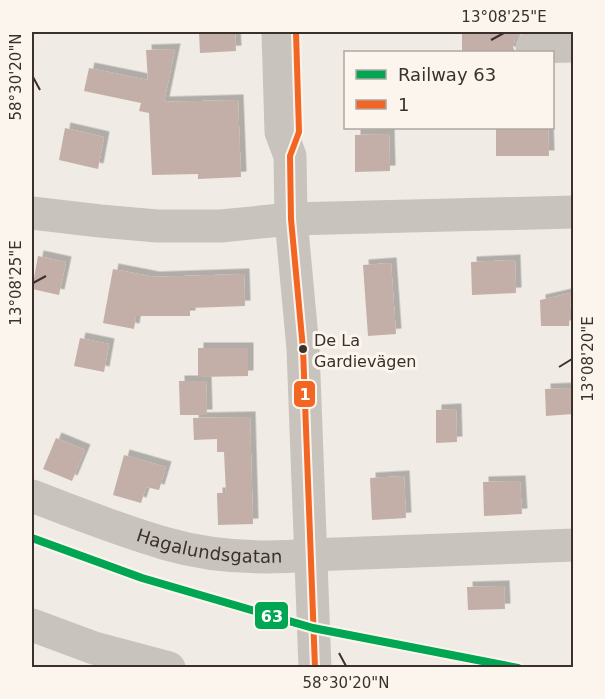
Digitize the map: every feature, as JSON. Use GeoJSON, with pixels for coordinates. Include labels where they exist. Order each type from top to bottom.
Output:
{"type":"FeatureCollection","features":[{"type":"Feature","properties":{"kind":"street"},"geometry":{"type":"LineString","coordinates":[[278,32],[281,132],[290,156],[291,219],[303,349],[315,668]]}},
{"type":"Feature","properties":{"kind":"street"},"geometry":{"type":"LineString","coordinates":[[290,156],[299,132],[296,32]]}},
{"type":"Feature","properties":{"kind":"street"},"geometry":{"type":"LineString","coordinates":[[532,47],[573,46]]}},
{"type":"Feature","properties":{"kind":"street"},"geometry":{"type":"LineString","coordinates":[[32,213],[100,222],[157,226],[222,226],[291,219],[573,212]]}},
{"type":"Feature","properties":{"kind":"street","name":"Hagalundsgatan"},"geometry":{"type":"LineString","coordinates":[[32,496],[106,524],[177,547],[243,556],[284,557],[573,545]]}},
{"type":"Feature","properties":{"kind":"street"},"geometry":{"type":"LineString","coordinates":[[32,624],[94,648],[170,668]]}},
{"type":"Feature","properties":{"kind":"building"},"geometry":{"type":"Polygon","coordinates":[[[199,32],[235,32],[236,51],[200,53],[199,32]]]}},
{"type":"Feature","properties":{"kind":"building"},"geometry":{"type":"Polygon","coordinates":[[[462,32],[522,32],[515,39],[515,51],[462,51],[462,32]]]}},
{"type":"Feature","properties":{"kind":"building"},"geometry":{"type":"Polygon","coordinates":[[[175,49],[164,102],[238,100],[241,177],[198,179],[198,174],[152,175],[149,113],[139,111],[141,103],[84,91],[89,68],[148,80],[146,50],[175,49]]]}},
{"type":"Feature","properties":{"kind":"building"},"geometry":{"type":"Polygon","coordinates":[[[65,128],[104,137],[98,169],[59,160],[65,128]]]}},
{"type":"Feature","properties":{"kind":"building"},"geometry":{"type":"Polygon","coordinates":[[[496,129],[548,129],[549,156],[496,156],[496,129]]]}},
{"type":"Feature","properties":{"kind":"building"},"geometry":{"type":"Polygon","coordinates":[[[389,134],[390,171],[355,172],[355,135],[389,134]]]}},
{"type":"Feature","properties":{"kind":"building"},"geometry":{"type":"Polygon","coordinates":[[[38,256],[66,262],[59,295],[32,289],[38,256]]]}},
{"type":"Feature","properties":{"kind":"building"},"geometry":{"type":"Polygon","coordinates":[[[515,260],[516,293],[472,295],[471,262],[515,260]]]}},
{"type":"Feature","properties":{"kind":"building"},"geometry":{"type":"Polygon","coordinates":[[[391,263],[396,334],[368,336],[363,265],[391,263]]]}},
{"type":"Feature","properties":{"kind":"building"},"geometry":{"type":"Polygon","coordinates":[[[113,269],[154,277],[244,274],[245,306],[190,308],[190,316],[136,316],[134,329],[103,323],[113,269]]]}},
{"type":"Feature","properties":{"kind":"building"},"geometry":{"type":"Polygon","coordinates":[[[571,293],[569,326],[541,326],[540,300],[571,293]]]}},
{"type":"Feature","properties":{"kind":"building"},"geometry":{"type":"Polygon","coordinates":[[[80,338],[109,344],[104,372],[74,366],[80,338]]]}},
{"type":"Feature","properties":{"kind":"building"},"geometry":{"type":"Polygon","coordinates":[[[198,348],[248,348],[248,376],[198,377],[198,348]]]}},
{"type":"Feature","properties":{"kind":"building"},"geometry":{"type":"Polygon","coordinates":[[[179,381],[206,381],[207,415],[180,415],[179,381]]]}},
{"type":"Feature","properties":{"kind":"building"},"geometry":{"type":"Polygon","coordinates":[[[573,388],[573,414],[546,416],[545,389],[573,388]]]}},
{"type":"Feature","properties":{"kind":"building"},"geometry":{"type":"Polygon","coordinates":[[[456,409],[457,442],[436,443],[436,410],[456,409]]]}},
{"type":"Feature","properties":{"kind":"building"},"geometry":{"type":"Polygon","coordinates":[[[250,417],[253,524],[218,525],[217,493],[226,493],[224,452],[217,452],[217,439],[194,440],[193,418],[250,417]]]}},
{"type":"Feature","properties":{"kind":"building"},"geometry":{"type":"Polygon","coordinates":[[[56,438],[85,450],[72,481],[43,469],[56,438]]]}},
{"type":"Feature","properties":{"kind":"building"},"geometry":{"type":"Polygon","coordinates":[[[124,455],[166,467],[159,490],[146,487],[141,503],[113,495],[124,455]]]}},
{"type":"Feature","properties":{"kind":"building"},"geometry":{"type":"Polygon","coordinates":[[[404,476],[406,518],[372,520],[370,478],[404,476]]]}},
{"type":"Feature","properties":{"kind":"building"},"geometry":{"type":"Polygon","coordinates":[[[520,481],[522,514],[484,516],[483,482],[520,481]]]}},
{"type":"Feature","properties":{"kind":"building"},"geometry":{"type":"Polygon","coordinates":[[[504,586],[505,609],[468,610],[467,587],[504,586]]]}},
{"type":"Feature","properties":{"kind":"rail line","name":"63"},"geometry":{"type":"LineString","coordinates":[[32,538],[142,578],[313,628],[518,668]]}},
{"type":"Feature","properties":{"kind":"transit line","name":"1"},"geometry":{"type":"LineString","coordinates":[[296,32],[299,132],[290,156],[291,219],[303,349],[315,668]]}},
{"type":"Feature","properties":{"kind":"place","name":"De La Gardievägen"},"geometry":{"type":"Point","coordinates":[303,349]}}]}
